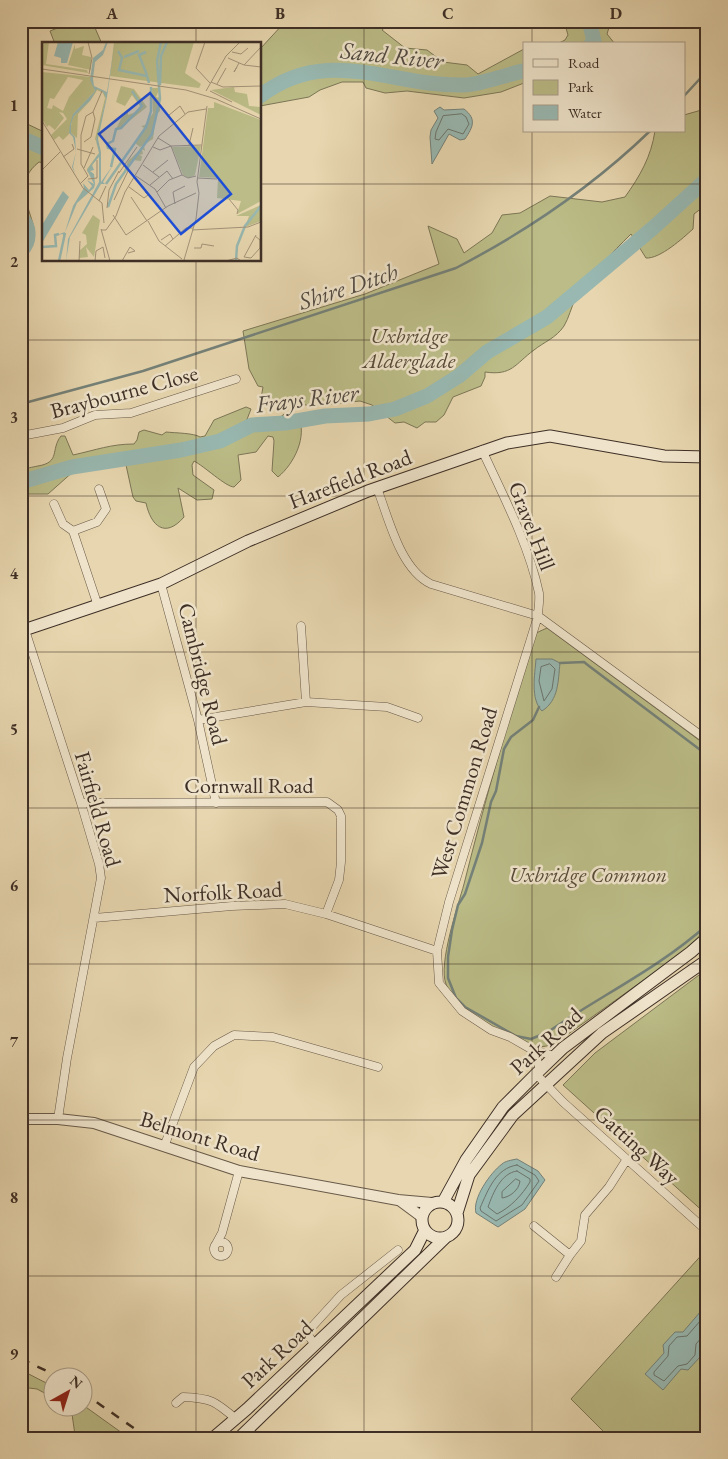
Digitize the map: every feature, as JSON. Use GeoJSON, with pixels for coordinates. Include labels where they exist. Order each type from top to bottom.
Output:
{"type":"FeatureCollection","features":[{"type":"Feature","properties":{"kind":"main road","name":"Harefield Road"},"geometry":{"type":"LineString","coordinates":[[23,631],[161,584],[248,541],[377,488],[507,442],[550,436],[664,456],[707,457]]}},
{"type":"Feature","properties":{"kind":"main road","name":"Park Road"},"geometry":{"type":"LineString","coordinates":[[437,1203],[503,1107],[554,1056],[707,938]]}},
{"type":"Feature","properties":{"kind":"main road","name":"Park Road"},"geometry":{"type":"LineString","coordinates":[[457,1213],[469,1175],[513,1115],[602,1033],[707,960]]}},
{"type":"Feature","properties":{"kind":"main road"},"geometry":{"type":"LineString","coordinates":[[437,1203],[450,1205],[457,1213],[458,1221],[455,1230],[446,1237],[434,1237],[425,1230],[422,1217],[425,1209],[437,1203]]}},
{"type":"Feature","properties":{"kind":"main road","name":"Park Road"},"geometry":{"type":"LineString","coordinates":[[213,1438],[236,1419],[415,1250],[425,1230]]}},
{"type":"Feature","properties":{"kind":"main road","name":"Park Road"},"geometry":{"type":"LineString","coordinates":[[239,1438],[446,1237]]}},
{"type":"Feature","properties":{"kind":"street","name":"Braybourne Close"},"geometry":{"type":"LineString","coordinates":[[21,436],[63,428],[95,415],[131,413],[236,378]]}},
{"type":"Feature","properties":{"kind":"street","name":"Gravel Hill"},"geometry":{"type":"LineString","coordinates":[[482,450],[508,505],[533,575],[539,595],[538,616]]}},
{"type":"Feature","properties":{"kind":"street"},"geometry":{"type":"LineString","coordinates":[[377,488],[406,562],[419,578],[431,584],[538,616],[707,740]]}},
{"type":"Feature","properties":{"kind":"street"},"geometry":{"type":"LineString","coordinates":[[73,531],[98,522],[106,510],[98,489]]}},
{"type":"Feature","properties":{"kind":"street"},"geometry":{"type":"LineString","coordinates":[[54,504],[62,524],[73,531],[98,606]]}},
{"type":"Feature","properties":{"kind":"street","name":"Cambridge Road"},"geometry":{"type":"LineString","coordinates":[[161,584],[198,720],[216,803]]}},
{"type":"Feature","properties":{"kind":"street","name":"West Common Road"},"geometry":{"type":"LineString","coordinates":[[534,1050],[467,1015],[439,983],[437,951],[449,902],[538,616]]}},
{"type":"Feature","properties":{"kind":"street"},"geometry":{"type":"LineString","coordinates":[[301,626],[306,702]]}},
{"type":"Feature","properties":{"kind":"street","name":"Fairfield Road"},"geometry":{"type":"LineString","coordinates":[[23,631],[81,803],[99,864],[101,878],[67,1058],[58,1119]]}},
{"type":"Feature","properties":{"kind":"street"},"geometry":{"type":"LineString","coordinates":[[198,720],[306,702],[387,708],[418,718]]}},
{"type":"Feature","properties":{"kind":"street","name":"Cornwall Road"},"geometry":{"type":"LineString","coordinates":[[81,803],[327,802],[338,810],[341,816],[341,862],[339,880],[326,914]]}},
{"type":"Feature","properties":{"kind":"street","name":"Norfolk Road"},"geometry":{"type":"LineString","coordinates":[[94,918],[232,906],[285,904],[326,914],[437,951]]}},
{"type":"Feature","properties":{"kind":"street"},"geometry":{"type":"LineString","coordinates":[[164,1147],[194,1067],[214,1046],[234,1034],[273,1037],[378,1066]]}},
{"type":"Feature","properties":{"kind":"street"},"geometry":{"type":"LineString","coordinates":[[538,1072],[534,1050],[554,1056]]}},
{"type":"Feature","properties":{"kind":"street","name":"Gatting Way"},"geometry":{"type":"LineString","coordinates":[[538,1072],[545,1084],[707,1231]]}},
{"type":"Feature","properties":{"kind":"street","name":"Belmont Road"},"geometry":{"type":"LineString","coordinates":[[21,1119],[58,1119],[94,1123],[239,1172],[398,1200],[437,1203]]}},
{"type":"Feature","properties":{"kind":"street"},"geometry":{"type":"LineString","coordinates":[[556,1277],[581,1241],[585,1215],[609,1188],[627,1159]]}},
{"type":"Feature","properties":{"kind":"street"},"geometry":{"type":"LineString","coordinates":[[222,1233],[228,1246],[227,1253],[220,1256],[214,1251],[222,1233],[239,1172]]}},
{"type":"Feature","properties":{"kind":"street"},"geometry":{"type":"LineString","coordinates":[[398,1200],[422,1217]]}},
{"type":"Feature","properties":{"kind":"street"},"geometry":{"type":"LineString","coordinates":[[534,1226],[570,1255]]}},
{"type":"Feature","properties":{"kind":"street"},"geometry":{"type":"LineString","coordinates":[[216,1244],[222,1242],[228,1246]]}},
{"type":"Feature","properties":{"kind":"street"},"geometry":{"type":"LineString","coordinates":[[315,1344],[308,1335],[310,1329],[337,1299],[398,1250]]}},
{"type":"Feature","properties":{"kind":"street"},"geometry":{"type":"LineString","coordinates":[[176,1403],[183,1397],[207,1398],[221,1406],[236,1419]]}},
{"type":"Feature","properties":{"kind":"green space"},"geometry":{"type":"Polygon","coordinates":[[[75,21],[92,21],[101,42],[54,42],[50,31],[75,21]]]}},
{"type":"Feature","properties":{"kind":"green space"},"geometry":{"type":"Polygon","coordinates":[[[289,21],[412,21],[408,27],[389,24],[382,30],[405,48],[427,50],[443,62],[467,65],[478,74],[523,50],[523,83],[501,92],[464,98],[407,91],[385,93],[366,88],[363,82],[342,82],[320,90],[309,97],[261,106],[261,48],[284,23],[289,21]]]}},
{"type":"Feature","properties":{"kind":"green space"},"geometry":{"type":"Polygon","coordinates":[[[564,21],[611,21],[607,34],[613,42],[561,42],[568,35],[564,21]]]}},
{"type":"Feature","properties":{"kind":"green space","name":"Uxbridge Alderglade"},"geometry":{"type":"Polygon","coordinates":[[[707,106],[707,204],[694,214],[693,229],[664,252],[646,258],[631,234],[588,281],[576,298],[564,326],[557,334],[512,368],[501,372],[485,372],[481,386],[453,397],[444,415],[436,422],[425,422],[417,428],[404,422],[395,423],[372,405],[360,401],[311,406],[291,402],[260,404],[263,387],[258,386],[249,369],[243,331],[365,294],[439,264],[428,226],[457,239],[464,253],[492,233],[502,215],[520,213],[550,196],[602,202],[625,197],[644,166],[651,149],[655,132],[686,132],[686,114],[705,109],[707,106]]]}},
{"type":"Feature","properties":{"kind":"green space"},"geometry":{"type":"Polygon","coordinates":[[[21,121],[42,131],[42,163],[39,162],[27,176],[25,183],[26,199],[33,224],[21,235],[21,121]]]}},
{"type":"Feature","properties":{"kind":"green space"},"geometry":{"type":"Polygon","coordinates":[[[246,407],[251,409],[246,422],[256,426],[271,424],[284,414],[298,416],[301,424],[300,441],[298,449],[289,465],[278,477],[272,471],[274,441],[273,437],[268,436],[256,452],[238,455],[241,480],[234,487],[226,484],[194,461],[192,465],[193,475],[214,490],[212,499],[197,500],[178,488],[184,517],[171,527],[160,527],[151,518],[146,503],[136,501],[133,497],[126,465],[98,464],[75,470],[48,494],[27,494],[24,497],[28,506],[25,510],[21,508],[21,467],[32,467],[50,462],[61,436],[65,436],[73,455],[111,446],[134,444],[139,432],[144,430],[162,435],[166,432],[200,437],[205,436],[214,420],[246,407]]]}},
{"type":"Feature","properties":{"kind":"green space","name":"Uxbridge Common"},"geometry":{"type":"Polygon","coordinates":[[[547,628],[707,746],[707,932],[690,947],[557,1042],[542,1047],[519,1042],[473,1018],[455,1001],[446,984],[444,975],[450,935],[507,727],[536,633],[547,628]]]}},
{"type":"Feature","properties":{"kind":"green space"},"geometry":{"type":"Polygon","coordinates":[[[707,969],[707,1215],[563,1085],[595,1053],[707,969]]]}},
{"type":"Feature","properties":{"kind":"green space"},"geometry":{"type":"Polygon","coordinates":[[[707,1249],[707,1438],[610,1438],[571,1399],[707,1249]]]}},
{"type":"Feature","properties":{"kind":"green space"},"geometry":{"type":"Polygon","coordinates":[[[21,1370],[42,1381],[42,1392],[37,1389],[21,1387],[21,1370]]]}},
{"type":"Feature","properties":{"kind":"green space"},"geometry":{"type":"Polygon","coordinates":[[[92,1411],[129,1438],[75,1435],[72,1416],[92,1416],[92,1411]]]}},
{"type":"Feature","properties":{"kind":"water"},"geometry":{"type":"Polygon","coordinates":[[[440,107],[444,110],[464,109],[471,116],[472,123],[465,139],[460,140],[449,134],[432,164],[430,137],[431,130],[438,118],[434,111],[440,107]]]}},
{"type":"Feature","properties":{"kind":"water"},"geometry":{"type":"Polygon","coordinates":[[[536,659],[552,659],[560,663],[555,696],[548,707],[542,711],[538,706],[535,693],[536,659]]]}},
{"type":"Feature","properties":{"kind":"water"},"geometry":{"type":"Polygon","coordinates":[[[517,1159],[538,1171],[545,1180],[525,1209],[498,1227],[476,1213],[475,1207],[479,1194],[497,1168],[505,1162],[517,1159]]]}},
{"type":"Feature","properties":{"kind":"water"},"geometry":{"type":"Polygon","coordinates":[[[701,1311],[707,1317],[707,1340],[700,1347],[701,1356],[688,1370],[681,1369],[663,1390],[645,1374],[664,1353],[663,1345],[675,1332],[683,1332],[701,1311]]]}},
{"type":"Feature","properties":{"kind":"waterway","name":"Sand River"},"geometry":{"type":"LineString","coordinates":[[589,21],[593,42]]}},
{"type":"Feature","properties":{"kind":"waterway","name":"Sand River"},"geometry":{"type":"LineString","coordinates":[[261,95],[285,81],[310,73],[335,70],[437,84],[464,85],[523,71]]}},
{"type":"Feature","properties":{"kind":"waterway","name":"Shire Ditch"},"geometry":{"type":"LineString","coordinates":[[686,94],[707,71]]}},
{"type":"Feature","properties":{"kind":"waterway","name":"Shire Ditch"},"geometry":{"type":"LineString","coordinates":[[21,404],[143,371],[456,268],[508,239],[558,207],[605,171],[649,132]]}},
{"type":"Feature","properties":{"kind":"waterway","name":"Sand River"},"geometry":{"type":"LineString","coordinates":[[21,138],[42,147]]}},
{"type":"Feature","properties":{"kind":"waterway","name":"Frays River"},"geometry":{"type":"LineString","coordinates":[[21,482],[72,467],[181,450],[220,441],[252,425],[285,423],[325,416],[369,414],[395,409],[427,396],[459,376],[487,352],[547,317],[653,228],[707,179]]}},
{"type":"Feature","properties":{"kind":"waterway","name":"Sand River"},"geometry":{"type":"LineString","coordinates":[[21,218],[28,230],[28,239],[21,251]]}},
{"type":"Feature","properties":{"kind":"waterway"},"geometry":{"type":"LineString","coordinates":[[560,663],[584,662],[707,755]]}},
{"type":"Feature","properties":{"kind":"waterway"},"geometry":{"type":"LineString","coordinates":[[539,707],[533,720],[511,737],[504,749],[496,791],[491,802],[482,843],[465,894],[458,905],[448,957],[448,978],[456,998],[465,1007],[516,1036],[531,1039],[548,1032],[649,968],[707,925]]}},
{"type":"Feature","properties":{"kind":"railway"},"geometry":{"type":"LineString","coordinates":[[21,1359],[42,1369]]}},
{"type":"Feature","properties":{"kind":"railway"},"geometry":{"type":"LineString","coordinates":[[92,1399],[148,1438]]}}]}
